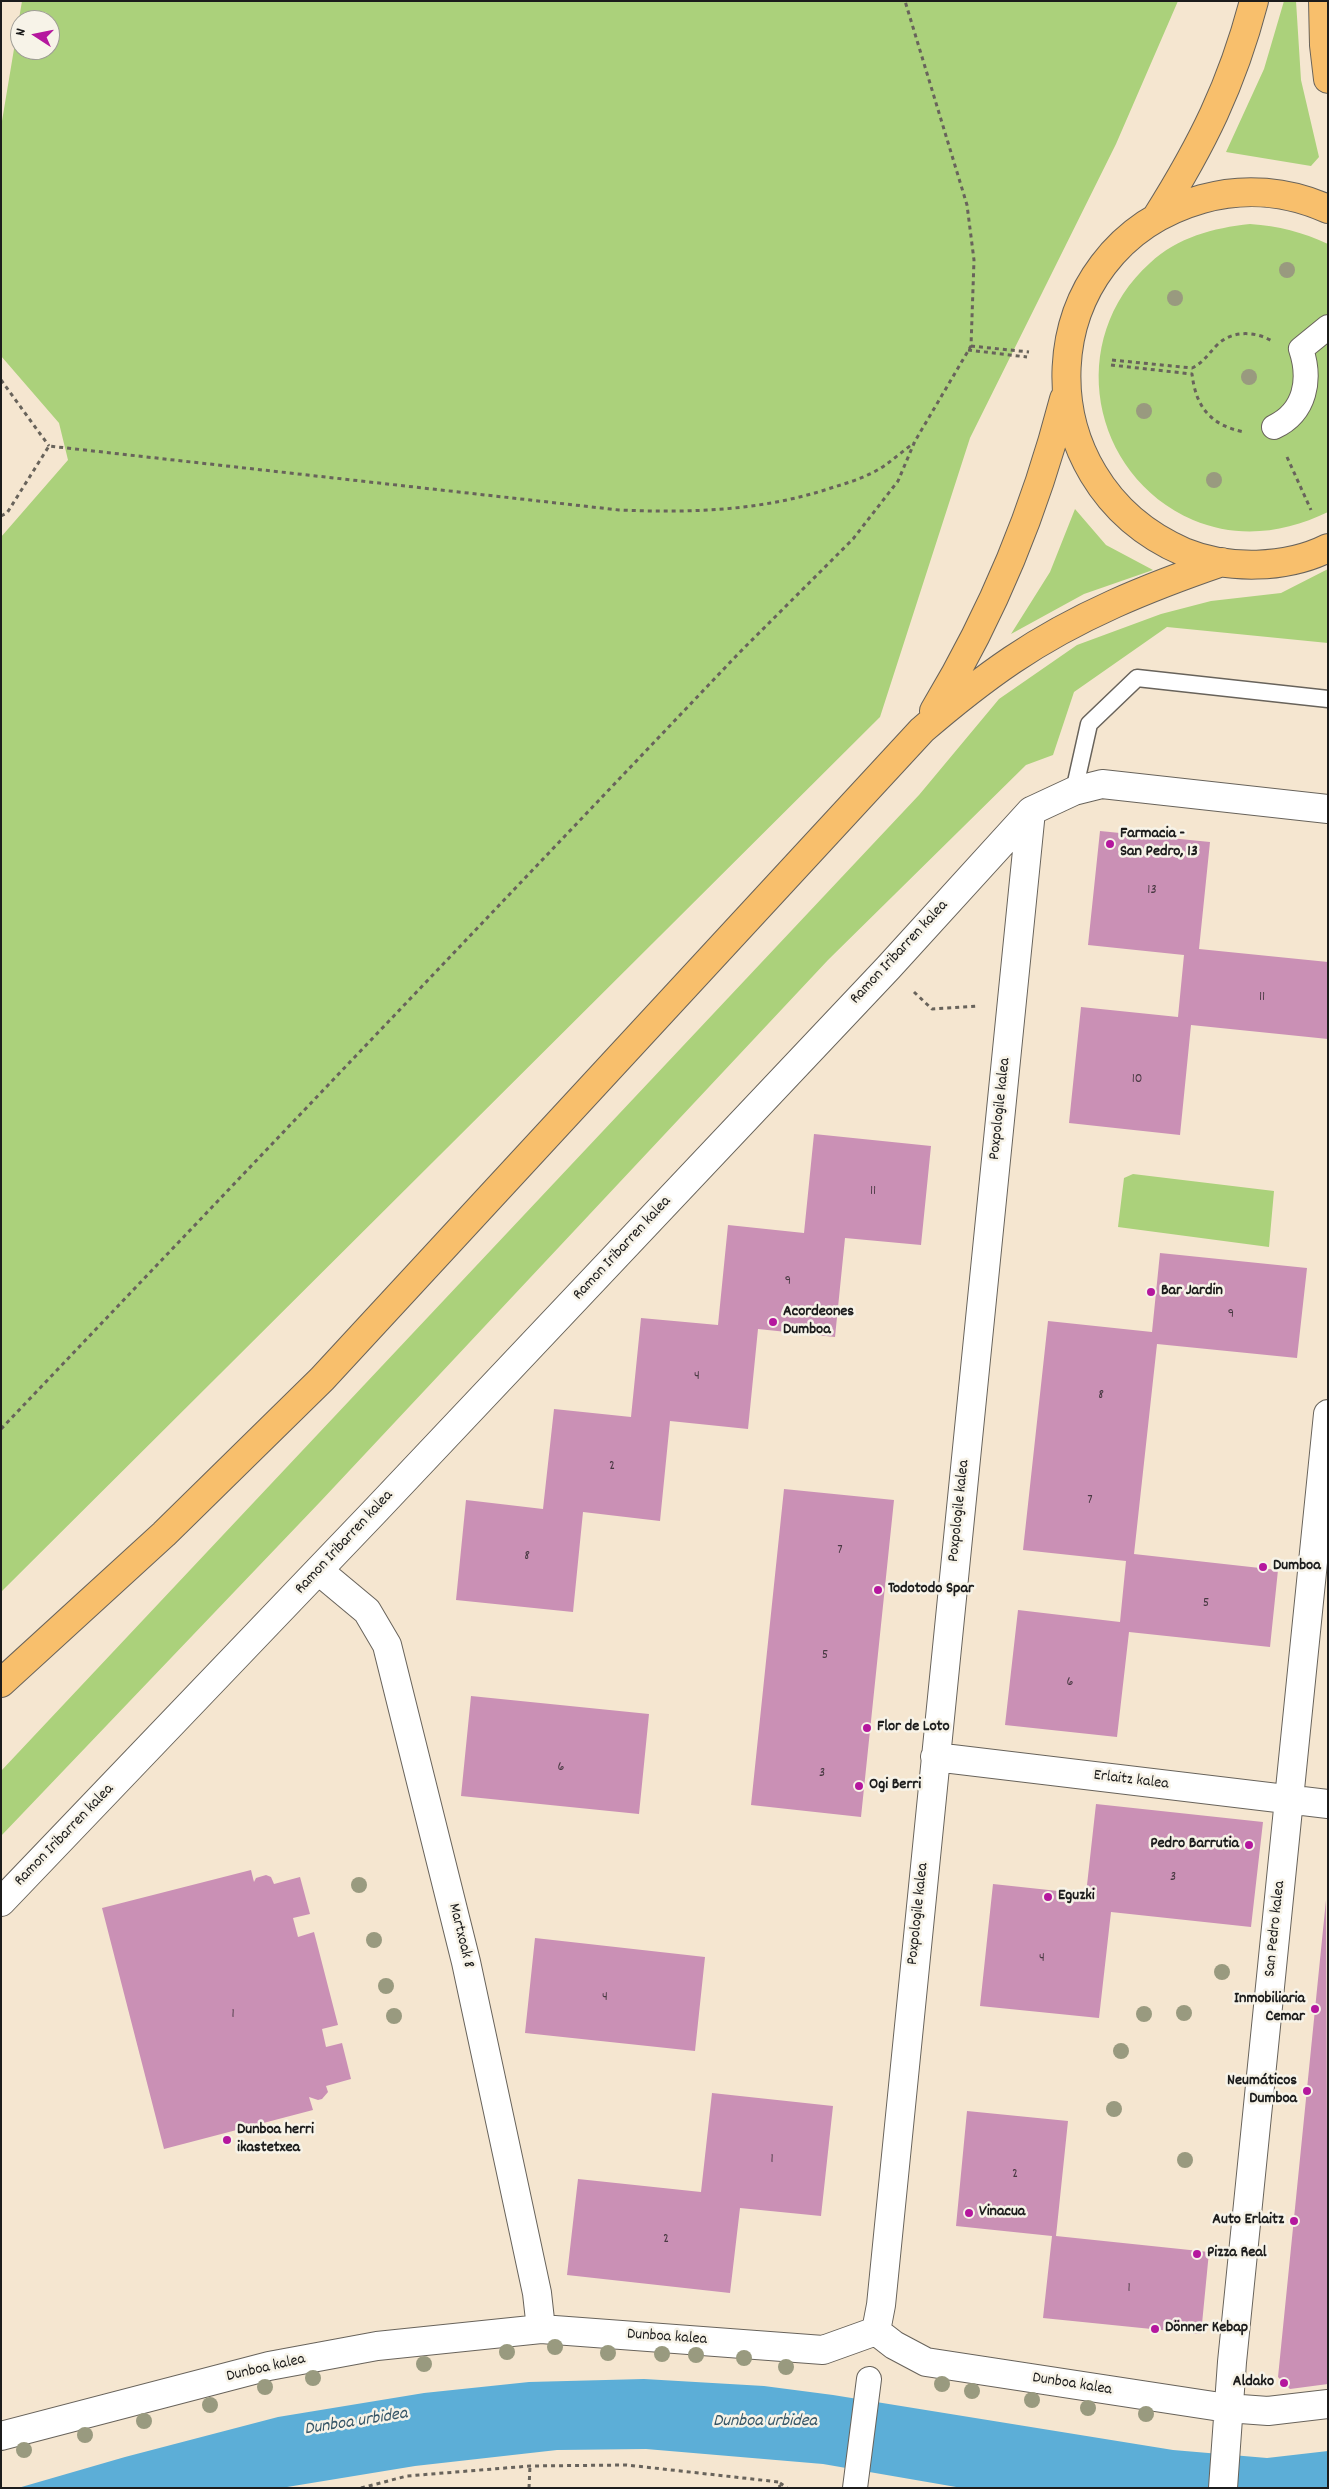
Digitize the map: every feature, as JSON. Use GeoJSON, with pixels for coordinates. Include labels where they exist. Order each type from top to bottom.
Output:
{"type":"FeatureCollection","features":[{"type":"Feature","properties":{"kind":"main road"},"geometry":{"type":"LineString","coordinates":[[1156,218],[1207,132],[1228,86],[1254,1]]}},
{"type":"Feature","properties":{"kind":"main road"},"geometry":{"type":"LineString","coordinates":[[1322,1],[1328,79]]}},
{"type":"Feature","properties":{"kind":"main road"},"geometry":{"type":"LineString","coordinates":[[1328,209],[1283,194],[1250,192],[1217,195],[1202,199],[1156,218],[1128,239],[1105,263],[1087,292],[1074,323],[1067,356],[1067,390],[1071,421],[1081,451],[1095,479],[1114,504],[1137,525],[1163,542],[1192,555],[1222,562],[1256,565],[1289,561],[1328,548]]}},
{"type":"Feature","properties":{"kind":"main road"},"geometry":{"type":"LineString","coordinates":[[922,730],[954,677],[1010,566],[1032,509],[1067,390]]}},
{"type":"Feature","properties":{"kind":"main road"},"geometry":{"type":"LineString","coordinates":[[1,1682],[164,1534],[322,1379],[922,730],[1013,659],[1063,629],[1114,603],[1222,562]]}},
{"type":"Feature","properties":{"kind":"street"},"geometry":{"type":"LineString","coordinates":[[1274,427],[1292,414],[1302,399],[1307,382],[1306,365],[1301,349],[1328,327]]}},
{"type":"Feature","properties":{"kind":"street","name":"Ramon Iribarren kalea"},"geometry":{"type":"LineString","coordinates":[[1,1902],[319,1571],[888,968],[1030,811],[1074,791],[1102,784],[1328,810]]}},
{"type":"Feature","properties":{"kind":"street","name":"Poxpologile kalea"},"geometry":{"type":"LineString","coordinates":[[876,2331],[881,2305],[1030,811]]}},
{"type":"Feature","properties":{"kind":"street","name":"San Pedro kalea"},"geometry":{"type":"LineString","coordinates":[[1223,2488],[1227,2408],[1328,1414]]}},
{"type":"Feature","properties":{"kind":"street","name":"Martxoak 8"},"geometry":{"type":"LineString","coordinates":[[319,1571],[367,1611],[387,1645],[466,1962],[537,2293],[541,2329]]}},
{"type":"Feature","properties":{"kind":"street","name":"Erlaitz kalea"},"geometry":{"type":"LineString","coordinates":[[935,1757],[1328,1804]]}},
{"type":"Feature","properties":{"kind":"street","name":"Dunboa kalea"},"geometry":{"type":"LineString","coordinates":[[1,2436],[269,2366],[377,2346],[541,2329],[823,2350],[876,2331],[894,2345],[926,2362],[1227,2408],[1268,2411],[1328,2404]]}},
{"type":"Feature","properties":{"kind":"street"},"geometry":{"type":"LineString","coordinates":[[855,2484],[869,2378]]}},
{"type":"Feature","properties":{"kind":"lane"},"geometry":{"type":"LineString","coordinates":[[1074,791],[1089,724],[1137,678],[1328,699]]}},
{"type":"Feature","properties":{"kind":"path"},"geometry":{"type":"LineString","coordinates":[[1,1429],[732,660],[852,539],[898,481],[915,441],[971,346],[974,260],[966,205],[905,1]]}},
{"type":"Feature","properties":{"kind":"path"},"geometry":{"type":"LineString","coordinates":[[1112,360],[1192,368],[1204,362],[1219,343],[1234,336],[1251,333],[1278,341]]}},
{"type":"Feature","properties":{"kind":"path"},"geometry":{"type":"LineString","coordinates":[[971,346],[1029,352]]}},
{"type":"Feature","properties":{"kind":"path"},"geometry":{"type":"LineString","coordinates":[[968,350],[1027,356]]}},
{"type":"Feature","properties":{"kind":"path"},"geometry":{"type":"LineString","coordinates":[[1111,365],[1192,374],[1194,391],[1201,407],[1214,420],[1228,429],[1246,432],[1263,431],[1274,427],[1311,510]]}},
{"type":"Feature","properties":{"kind":"path"},"geometry":{"type":"LineString","coordinates":[[1,380],[49,446],[619,510],[679,513],[728,511],[772,505],[823,491],[882,467],[915,441]]}},
{"type":"Feature","properties":{"kind":"path"},"geometry":{"type":"LineString","coordinates":[[1,516],[7,514],[49,446]]}},
{"type":"Feature","properties":{"kind":"path"},"geometry":{"type":"LineString","coordinates":[[907,985],[932,1009],[985,1005]]}},
{"type":"Feature","properties":{"kind":"path"},"geometry":{"type":"LineString","coordinates":[[361,2488],[407,2476],[530,2466],[627,2465],[779,2482],[787,2488]]}},
{"type":"Feature","properties":{"kind":"path"},"geometry":{"type":"LineString","coordinates":[[529,2488],[530,2466]]}},
{"type":"Feature","properties":{"kind":"path"},"geometry":{"type":"LineString","coordinates":[[779,2482],[780,2488]]}},
{"type":"Feature","properties":{"kind":"green space"},"geometry":{"type":"Polygon","coordinates":[[[22,1],[1178,1],[1116,144],[970,438],[880,717],[1,1592],[1,537],[68,460],[59,423],[1,356],[1,127],[12,60],[60,60],[60,10],[20,10],[22,1]]]}},
{"type":"Feature","properties":{"kind":"green space"},"geometry":{"type":"Polygon","coordinates":[[[1284,1],[1296,1],[1301,80],[1319,157],[1311,166],[1226,152],[1264,69],[1284,1]]]}},
{"type":"Feature","properties":{"kind":"green space"},"geometry":{"type":"Polygon","coordinates":[[[1250,224],[1290,230],[1328,244],[1328,512],[1295,525],[1261,531],[1227,530],[1193,520],[1158,499],[1131,472],[1112,439],[1101,403],[1099,366],[1106,329],[1123,294],[1150,263],[1184,240],[1209,231],[1250,224]]]}},
{"type":"Feature","properties":{"kind":"green space"},"geometry":{"type":"Polygon","coordinates":[[[1075,509],[1106,545],[1153,570],[1084,594],[1011,634],[1050,572],[1075,509]]]}},
{"type":"Feature","properties":{"kind":"green space"},"geometry":{"type":"Polygon","coordinates":[[[1328,569],[1328,643],[1167,627],[1074,692],[1053,755],[1026,765],[828,960],[320,1502],[1,1836],[1,1771],[919,795],[999,699],[1077,645],[1161,614],[1211,601],[1281,593],[1328,569]]]}},
{"type":"Feature","properties":{"kind":"green space"},"geometry":{"type":"Polygon","coordinates":[[[1133,1174],[1274,1191],[1269,1247],[1118,1227],[1124,1178],[1133,1174]]]}},
{"type":"Feature","properties":{"kind":"water","name":"Dunboa urbidea"},"geometry":{"type":"Polygon","coordinates":[[[644,2379],[764,2386],[833,2395],[1173,2450],[1267,2458],[1328,2451],[1328,2488],[962,2488],[823,2464],[646,2449],[557,2450],[415,2466],[281,2488],[18,2488],[125,2457],[278,2417],[424,2393],[529,2382],[644,2379]]]}},
{"type":"Feature","properties":{"kind":"building"},"geometry":{"type":"Polygon","coordinates":[[[1100,831],[1210,842],[1199,949],[1328,962],[1328,1039],[1191,1025],[1180,1135],[1069,1123],[1081,1007],[1178,1017],[1184,955],[1088,945],[1100,831]]]}},
{"type":"Feature","properties":{"kind":"building"},"geometry":{"type":"Polygon","coordinates":[[[814,1134],[931,1146],[921,1245],[845,1238],[835,1337],[758,1329],[748,1429],[670,1421],[660,1521],[583,1512],[573,1612],[456,1600],[466,1500],[543,1509],[554,1409],[631,1417],[641,1318],[718,1325],[728,1225],[804,1233],[814,1134]]]}},
{"type":"Feature","properties":{"kind":"building"},"geometry":{"type":"Polygon","coordinates":[[[1160,1253],[1307,1268],[1297,1358],[1157,1344],[1134,1554],[1278,1570],[1270,1647],[1129,1632],[1117,1737],[1005,1725],[1018,1610],[1120,1622],[1126,1561],[1023,1550],[1048,1321],[1152,1332],[1160,1253]]]}},
{"type":"Feature","properties":{"kind":"building"},"geometry":{"type":"Polygon","coordinates":[[[784,1489],[894,1500],[861,1817],[751,1805],[784,1489]]]}},
{"type":"Feature","properties":{"kind":"building"},"geometry":{"type":"Polygon","coordinates":[[[471,1696],[649,1714],[639,1814],[461,1796],[471,1696]]]}},
{"type":"Feature","properties":{"kind":"building"},"geometry":{"type":"Polygon","coordinates":[[[1096,1804],[1263,1822],[1251,1927],[1111,1912],[1099,2018],[980,2006],[993,1884],[1086,1894],[1096,1804]]]}},
{"type":"Feature","properties":{"kind":"building"},"geometry":{"type":"Polygon","coordinates":[[[251,1870],[254,1882],[256,1878],[266,1875],[271,1877],[274,1884],[300,1877],[310,1914],[293,1918],[298,1937],[314,1932],[338,2025],[322,2029],[326,2047],[342,2043],[351,2079],[326,2086],[328,2092],[322,2099],[318,2100],[309,2097],[313,2110],[164,2149],[102,1908],[251,1870]]]}},
{"type":"Feature","properties":{"kind":"building"},"geometry":{"type":"Polygon","coordinates":[[[1326,1900],[1328,2384],[1290,2389],[1278,2377],[1326,1900]]]}},
{"type":"Feature","properties":{"kind":"building"},"geometry":{"type":"Polygon","coordinates":[[[535,1938],[705,1957],[695,2051],[525,2033],[535,1938]]]}},
{"type":"Feature","properties":{"kind":"building"},"geometry":{"type":"Polygon","coordinates":[[[712,2093],[833,2106],[821,2216],[740,2208],[730,2293],[567,2275],[578,2179],[701,2192],[712,2093]]]}},
{"type":"Feature","properties":{"kind":"building"},"geometry":{"type":"Polygon","coordinates":[[[967,2111],[1068,2121],[1056,2236],[1209,2252],[1201,2334],[1043,2318],[1052,2236],[956,2226],[967,2111]]]}},
{"type":"Feature","properties":{"kind":"place","name":"Farmacia - San Pedro, 13"},"geometry":{"type":"Point","coordinates":[1110,844]}},
{"type":"Feature","properties":{"kind":"place","name":"Bar Jardin"},"geometry":{"type":"Point","coordinates":[1151,1292]}},
{"type":"Feature","properties":{"kind":"place","name":"Acordeones Dumboa"},"geometry":{"type":"Point","coordinates":[773,1322]}},
{"type":"Feature","properties":{"kind":"place","name":"Dumboa"},"geometry":{"type":"Point","coordinates":[1263,1567]}},
{"type":"Feature","properties":{"kind":"place","name":"Todotodo Spar"},"geometry":{"type":"Point","coordinates":[878,1590]}},
{"type":"Feature","properties":{"kind":"place","name":"Flor de Loto"},"geometry":{"type":"Point","coordinates":[867,1728]}},
{"type":"Feature","properties":{"kind":"place","name":"Ogi Berri"},"geometry":{"type":"Point","coordinates":[859,1786]}},
{"type":"Feature","properties":{"kind":"place","name":"Pedro Barrutia"},"geometry":{"type":"Point","coordinates":[1249,1845]}},
{"type":"Feature","properties":{"kind":"place","name":"Eguzki"},"geometry":{"type":"Point","coordinates":[1048,1897]}},
{"type":"Feature","properties":{"kind":"place","name":"Inmobiliaria Cemar"},"geometry":{"type":"Point","coordinates":[1315,2009]}},
{"type":"Feature","properties":{"kind":"place","name":"Neumáticos Dumboa"},"geometry":{"type":"Point","coordinates":[1307,2091]}},
{"type":"Feature","properties":{"kind":"place","name":"Dunboa herri ikastetxea"},"geometry":{"type":"Point","coordinates":[227,2140]}},
{"type":"Feature","properties":{"kind":"place","name":"Vinacua"},"geometry":{"type":"Point","coordinates":[969,2213]}},
{"type":"Feature","properties":{"kind":"place","name":"Auto Erlaitz"},"geometry":{"type":"Point","coordinates":[1294,2221]}},
{"type":"Feature","properties":{"kind":"place","name":"Pizza Real"},"geometry":{"type":"Point","coordinates":[1197,2254]}},
{"type":"Feature","properties":{"kind":"place","name":"Dönner Kebap"},"geometry":{"type":"Point","coordinates":[1155,2329]}},
{"type":"Feature","properties":{"kind":"place","name":"Aldako"},"geometry":{"type":"Point","coordinates":[1284,2383]}}]}
